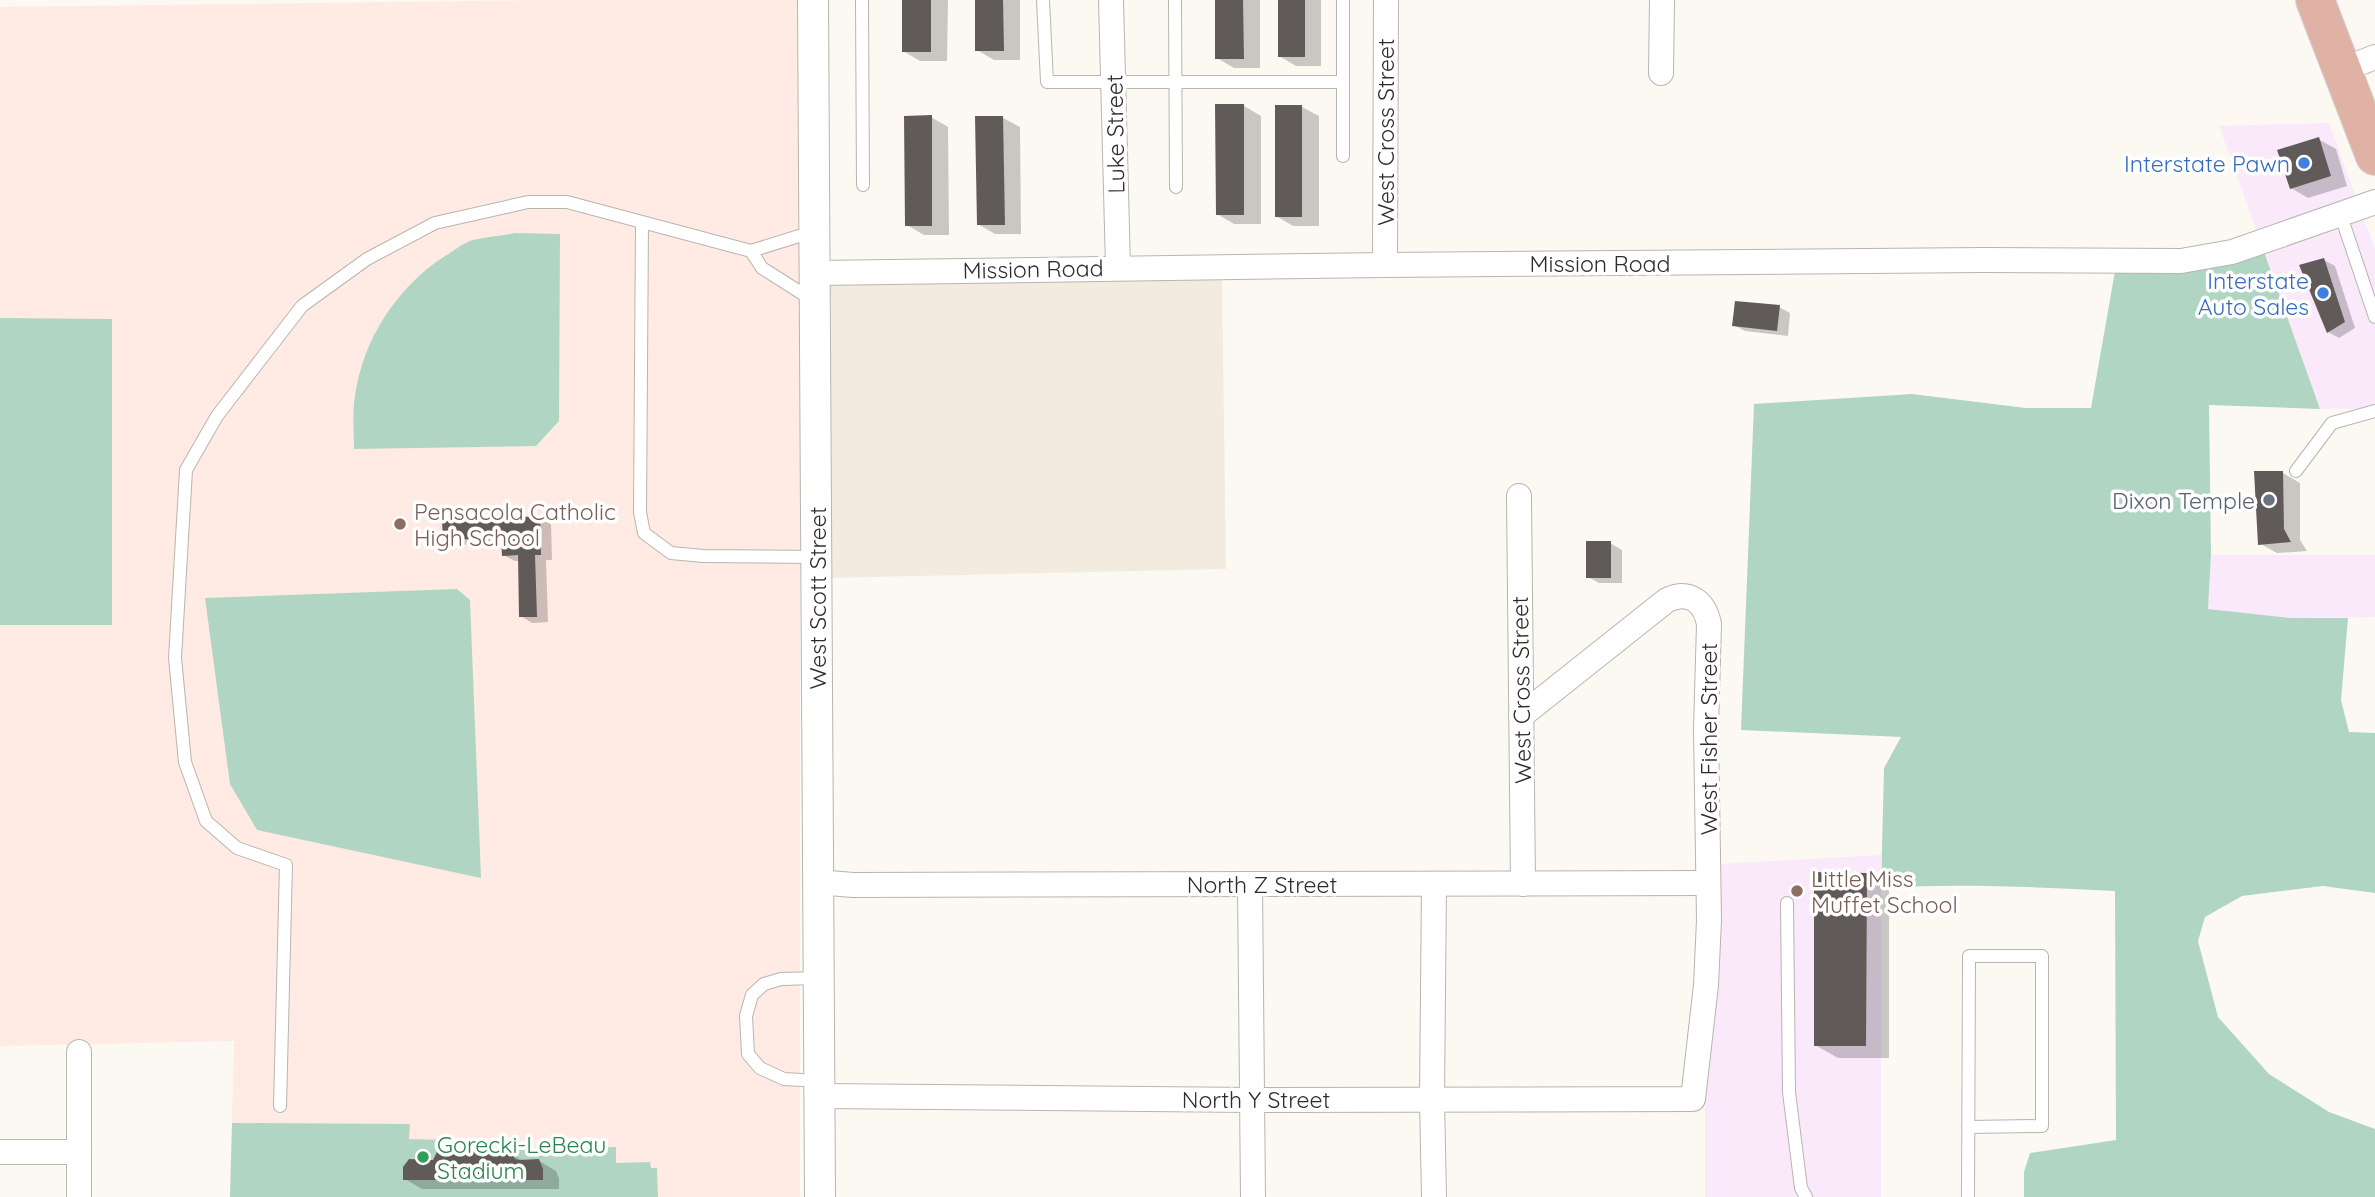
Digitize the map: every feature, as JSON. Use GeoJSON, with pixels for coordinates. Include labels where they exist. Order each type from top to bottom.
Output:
{"type":"FeatureCollection","features":[{"type":"Feature","properties":{"kind":"main road"},"geometry":{"type":"LineString","coordinates":[[2315,0],[2358,64],[2375,156]]}},
{"type":"Feature","properties":{"kind":"street","name":"West Scott Street"},"geometry":{"type":"LineString","coordinates":[[813,0],[820,1197]]}},
{"type":"Feature","properties":{"kind":"street","name":"Luke Street"},"geometry":{"type":"LineString","coordinates":[[1111,0],[1118,267]]}},
{"type":"Feature","properties":{"kind":"street","name":"West Cross Street"},"geometry":{"type":"LineString","coordinates":[[1385,265],[1386,0]]}},
{"type":"Feature","properties":{"kind":"street"},"geometry":{"type":"LineString","coordinates":[[1661,73],[1662,0]]}},
{"type":"Feature","properties":{"kind":"street","name":"Mission Road"},"geometry":{"type":"LineString","coordinates":[[816,273],[1118,267],[1984,260],[2181,261],[2232,252],[2375,201]]}},
{"type":"Feature","properties":{"kind":"street","name":"West Cross Street"},"geometry":{"type":"LineString","coordinates":[[1519,496],[1523,884]]}},
{"type":"Feature","properties":{"kind":"street","name":"West Fisher Street"},"geometry":{"type":"LineString","coordinates":[[1521,716],[1667,600],[1676,595],[1686,596],[1701,604],[1707,612],[1709,920],[1706,985],[1693,1099]]}},
{"type":"Feature","properties":{"kind":"street","name":"North Z Street"},"geometry":{"type":"LineString","coordinates":[[817,882],[853,885],[1708,883]]}},
{"type":"Feature","properties":{"kind":"street"},"geometry":{"type":"LineString","coordinates":[[1250,884],[1253,1197]]}},
{"type":"Feature","properties":{"kind":"street"},"geometry":{"type":"LineString","coordinates":[[1434,884],[1434,1197]]}},
{"type":"Feature","properties":{"kind":"street"},"geometry":{"type":"LineString","coordinates":[[79,1052],[79,1197]]}},
{"type":"Feature","properties":{"kind":"street","name":"North Y Street"},"geometry":{"type":"LineString","coordinates":[[819,1088],[1252,1100],[1693,1099]]}},
{"type":"Feature","properties":{"kind":"street"},"geometry":{"type":"LineString","coordinates":[[0,1152],[79,1153]]}},
{"type":"Feature","properties":{"kind":"lane"},"geometry":{"type":"LineString","coordinates":[[862,0],[863,185]]}},
{"type":"Feature","properties":{"kind":"lane"},"geometry":{"type":"LineString","coordinates":[[1043,0],[1047,82],[1343,82]]}},
{"type":"Feature","properties":{"kind":"lane"},"geometry":{"type":"LineString","coordinates":[[1175,0],[1176,187]]}},
{"type":"Feature","properties":{"kind":"lane"},"geometry":{"type":"LineString","coordinates":[[1343,0],[1343,156]]}},
{"type":"Feature","properties":{"kind":"lane"},"geometry":{"type":"LineString","coordinates":[[280,1106],[286,865],[237,848],[206,821],[185,762],[175,658],[186,470],[217,416],[302,306],[367,259],[435,223],[528,202],[567,202],[751,251],[816,230]]}},
{"type":"Feature","properties":{"kind":"lane"},"geometry":{"type":"LineString","coordinates":[[2340,213],[2375,317]]}},
{"type":"Feature","properties":{"kind":"lane"},"geometry":{"type":"LineString","coordinates":[[642,223],[639,512],[644,533],[671,553],[703,556],[817,557]]}},
{"type":"Feature","properties":{"kind":"lane"},"geometry":{"type":"LineString","coordinates":[[751,251],[762,268],[816,302]]}},
{"type":"Feature","properties":{"kind":"lane"},"geometry":{"type":"LineString","coordinates":[[2296,471],[2332,423],[2375,411]]}},
{"type":"Feature","properties":{"kind":"lane"},"geometry":{"type":"LineString","coordinates":[[1787,902],[1789,1092],[1801,1188],[1806,1197]]}},
{"type":"Feature","properties":{"kind":"lane"},"geometry":{"type":"LineString","coordinates":[[1968,1127],[2042,1126],[2042,956],[1969,956],[1968,1127],[1968,1197]]}},
{"type":"Feature","properties":{"kind":"lane"},"geometry":{"type":"LineString","coordinates":[[818,978],[781,979],[764,984],[752,995],[746,1016],[748,1054],[760,1068],[784,1079],[819,1088]]}},
{"type":"Feature","properties":{"kind":"shaded area","name":"Pensacola Catholic High School"},"geometry":{"type":"Polygon","coordinates":[[[544,0],[800,0],[800,1197],[230,1197],[234,1041],[0,1046],[0,7],[544,0]]]}},
{"type":"Feature","properties":{"kind":"shaded area"},"geometry":{"type":"Polygon","coordinates":[[[2329,123],[2356,197],[2257,232],[2219,126],[2329,123]]]}},
{"type":"Feature","properties":{"kind":"shaded area"},"geometry":{"type":"Polygon","coordinates":[[[2363,216],[2375,249],[2375,409],[2320,409],[2264,252],[2363,216]]]}},
{"type":"Feature","properties":{"kind":"shaded area"},"geometry":{"type":"Polygon","coordinates":[[[1222,276],[1226,569],[828,578],[828,283],[1222,276]]]}},
{"type":"Feature","properties":{"kind":"shaded area"},"geometry":{"type":"Polygon","coordinates":[[[2211,555],[2375,555],[2375,617],[2291,618],[2208,609],[2211,555]]]}},
{"type":"Feature","properties":{"kind":"shaded area"},"geometry":{"type":"Polygon","coordinates":[[[1881,855],[1881,1197],[1705,1197],[1705,1097],[1719,864],[1881,855]]]}},
{"type":"Feature","properties":{"kind":"green space"},"geometry":{"type":"Polygon","coordinates":[[[515,233],[560,234],[559,421],[536,446],[354,449],[354,409],[359,375],[374,335],[385,316],[412,283],[445,256],[473,240],[515,233]]]}},
{"type":"Feature","properties":{"kind":"green space"},"geometry":{"type":"Polygon","coordinates":[[[2264,252],[2320,409],[2209,405],[2211,555],[2208,609],[2291,618],[2348,618],[2341,700],[2349,732],[2375,733],[2375,893],[2323,886],[2242,896],[2205,917],[2198,941],[2218,1017],[2269,1074],[2329,1112],[2375,1129],[2375,1197],[2024,1197],[2024,1172],[2030,1153],[2116,1140],[2115,891],[1969,886],[1881,888],[1884,768],[1901,737],[1741,730],[1754,404],[1912,394],[2026,408],[2091,408],[2115,271],[2264,252]]]}},
{"type":"Feature","properties":{"kind":"green space"},"geometry":{"type":"Polygon","coordinates":[[[0,318],[112,319],[112,625],[0,625],[0,318]]]}},
{"type":"Feature","properties":{"kind":"green space"},"geometry":{"type":"Polygon","coordinates":[[[457,589],[470,600],[481,878],[257,830],[230,784],[205,598],[457,589]]]}},
{"type":"Feature","properties":{"kind":"green space","name":"Gorecki-LeBeau Stadium"},"geometry":{"type":"Polygon","coordinates":[[[232,1123],[410,1124],[409,1139],[448,1140],[448,1152],[616,1147],[616,1163],[650,1162],[651,1168],[657,1168],[658,1197],[230,1197],[232,1123]]]}},
{"type":"Feature","properties":{"kind":"building"},"geometry":{"type":"Polygon","coordinates":[[[902,0],[931,0],[931,52],[902,52],[902,0]]]}},
{"type":"Feature","properties":{"kind":"building"},"geometry":{"type":"Polygon","coordinates":[[[975,0],[1003,0],[1004,51],[975,51],[975,0]]]}},
{"type":"Feature","properties":{"kind":"building"},"geometry":{"type":"Polygon","coordinates":[[[1215,0],[1243,0],[1244,59],[1215,59],[1215,0]]]}},
{"type":"Feature","properties":{"kind":"building"},"geometry":{"type":"Polygon","coordinates":[[[1278,0],[1305,0],[1305,57],[1278,57],[1278,0]]]}},
{"type":"Feature","properties":{"kind":"building"},"geometry":{"type":"Polygon","coordinates":[[[1215,104],[1244,104],[1244,215],[1216,215],[1215,104]]]}},
{"type":"Feature","properties":{"kind":"building"},"geometry":{"type":"Polygon","coordinates":[[[1275,105],[1302,105],[1302,217],[1275,217],[1275,105]]]}},
{"type":"Feature","properties":{"kind":"building"},"geometry":{"type":"Polygon","coordinates":[[[932,115],[932,226],[905,226],[904,116],[932,115]]]}},
{"type":"Feature","properties":{"kind":"building"},"geometry":{"type":"Polygon","coordinates":[[[975,116],[1003,116],[1005,225],[977,225],[975,116]]]}},
{"type":"Feature","properties":{"kind":"building","name":"Interstate Pawn"},"geometry":{"type":"Polygon","coordinates":[[[2319,137],[2331,176],[2290,189],[2277,150],[2319,137]]]}},
{"type":"Feature","properties":{"kind":"building","name":"Interstate Auto Sales"},"geometry":{"type":"Polygon","coordinates":[[[2324,258],[2345,322],[2327,333],[2299,265],[2324,258]]]}},
{"type":"Feature","properties":{"kind":"building"},"geometry":{"type":"Polygon","coordinates":[[[1735,301],[1780,305],[1777,331],[1732,326],[1735,301]]]}},
{"type":"Feature","properties":{"kind":"building","name":"Dixon Temple"},"geometry":{"type":"Polygon","coordinates":[[[2254,471],[2283,471],[2284,529],[2291,542],[2258,545],[2254,471]]]}},
{"type":"Feature","properties":{"kind":"building"},"geometry":{"type":"Polygon","coordinates":[[[540,516],[541,555],[535,555],[537,617],[519,617],[518,555],[502,556],[501,538],[443,540],[442,521],[540,516]]]}},
{"type":"Feature","properties":{"kind":"building"},"geometry":{"type":"Polygon","coordinates":[[[1586,541],[1611,541],[1611,578],[1586,578],[1586,541]]]}},
{"type":"Feature","properties":{"kind":"building"},"geometry":{"type":"Polygon","coordinates":[[[1814,872],[1867,873],[1866,1046],[1814,1046],[1814,872]]]}},
{"type":"Feature","properties":{"kind":"building"},"geometry":{"type":"Polygon","coordinates":[[[510,1151],[515,1159],[539,1159],[543,1180],[403,1180],[403,1167],[409,1159],[433,1160],[437,1152],[510,1151]]]}},
{"type":"Feature","properties":{"kind":"place","name":"Interstate Pawn"},"geometry":{"type":"Point","coordinates":[2304,163]}},
{"type":"Feature","properties":{"kind":"place","name":"Interstate Auto Sales"},"geometry":{"type":"Point","coordinates":[2323,293]}},
{"type":"Feature","properties":{"kind":"place","name":"Dixon Temple"},"geometry":{"type":"Point","coordinates":[2269,500]}},
{"type":"Feature","properties":{"kind":"place","name":"Pensacola Catholic High School"},"geometry":{"type":"Point","coordinates":[400,524]}},
{"type":"Feature","properties":{"kind":"place","name":"Little Miss Muffet School"},"geometry":{"type":"Point","coordinates":[1797,891]}},
{"type":"Feature","properties":{"kind":"place","name":"Gorecki-LeBeau Stadium"},"geometry":{"type":"Point","coordinates":[423,1157]}}]}
